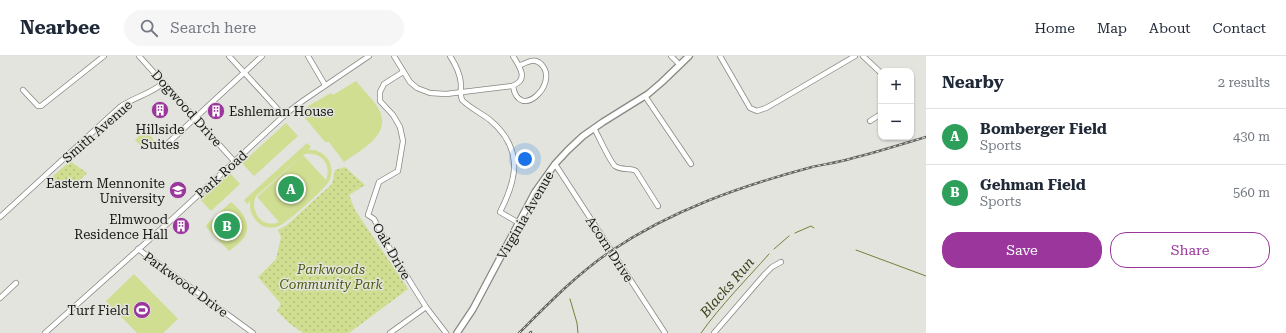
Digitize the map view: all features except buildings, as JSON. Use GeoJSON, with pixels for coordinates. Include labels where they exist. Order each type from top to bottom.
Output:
{"type":"FeatureCollection","features":[{"type":"Feature","properties":{"kind":"main road","name":"Virginia Avenue"},"geometry":{"type":"LineString","coordinates":[[457,333],[473,309],[535,192],[555,164],[572,146],[594,128],[645,96],[680,66],[689,56]]}},
{"type":"Feature","properties":{"kind":"street"},"geometry":{"type":"LineString","coordinates":[[23,90],[38,106],[41,106],[104,56]]}},
{"type":"Feature","properties":{"kind":"street","name":"Dogwood Drive"},"geometry":{"type":"LineString","coordinates":[[139,56],[234,161]]}},
{"type":"Feature","properties":{"kind":"street"},"geometry":{"type":"LineString","coordinates":[[229,56],[284,116]]}},
{"type":"Feature","properties":{"kind":"street"},"geometry":{"type":"LineString","coordinates":[[166,145],[262,56]]}},
{"type":"Feature","properties":{"kind":"street"},"geometry":{"type":"LineString","coordinates":[[308,56],[325,85]]}},
{"type":"Feature","properties":{"kind":"street","name":"Park Road"},"geometry":{"type":"LineString","coordinates":[[45,333],[284,116],[302,101],[369,56]]}},
{"type":"Feature","properties":{"kind":"street"},"geometry":{"type":"LineString","coordinates":[[394,56],[403,72],[416,88],[437,94],[513,86],[522,78],[522,72],[513,56]]}},
{"type":"Feature","properties":{"kind":"street"},"geometry":{"type":"LineString","coordinates":[[450,56],[459,72],[461,83],[460,92],[463,101],[492,122],[505,136],[511,147],[514,160],[514,175],[510,190],[500,212],[519,223]]}},
{"type":"Feature","properties":{"kind":"street"},"geometry":{"type":"LineString","coordinates":[[671,56],[680,66]]}},
{"type":"Feature","properties":{"kind":"street"},"geometry":{"type":"LineString","coordinates":[[720,56],[750,108],[757,111],[766,108],[855,56]]}},
{"type":"Feature","properties":{"kind":"street"},"geometry":{"type":"LineString","coordinates":[[863,56],[878,70]]}},
{"type":"Feature","properties":{"kind":"street"},"geometry":{"type":"LineString","coordinates":[[513,86],[514,92],[518,98],[528,101],[535,97],[546,82],[546,71],[539,62],[530,60],[519,66]]}},
{"type":"Feature","properties":{"kind":"street","name":"Oak Drive"},"geometry":{"type":"LineString","coordinates":[[403,72],[383,85],[379,94],[380,100],[396,120],[402,133],[403,141],[399,169],[396,173],[379,182],[368,215],[374,219],[426,307],[446,333]]}},
{"type":"Feature","properties":{"kind":"street","name":"Smith Avenue"},"geometry":{"type":"LineString","coordinates":[[0,217],[120,108],[132,100],[157,88],[163,83]]}},
{"type":"Feature","properties":{"kind":"street"},"geometry":{"type":"LineString","coordinates":[[645,96],[691,164]]}},
{"type":"Feature","properties":{"kind":"street"},"geometry":{"type":"LineString","coordinates":[[870,121],[878,116]]}},
{"type":"Feature","properties":{"kind":"street"},"geometry":{"type":"LineString","coordinates":[[594,128],[614,165],[623,170],[634,169],[658,206]]}},
{"type":"Feature","properties":{"kind":"street","name":"Acorn Drive"},"geometry":{"type":"LineString","coordinates":[[555,164],[665,333]]}},
{"type":"Feature","properties":{"kind":"street","name":"Parkwood Drive"},"geometry":{"type":"LineString","coordinates":[[138,249],[253,333]]}},
{"type":"Feature","properties":{"kind":"street"},"geometry":{"type":"LineString","coordinates":[[714,333],[765,274],[772,267],[781,262]]}},
{"type":"Feature","properties":{"kind":"street"},"geometry":{"type":"LineString","coordinates":[[0,298],[16,283]]}},
{"type":"Feature","properties":{"kind":"street"},"geometry":{"type":"LineString","coordinates":[[390,333],[426,307]]}},
{"type":"Feature","properties":{"kind":"green space"},"geometry":{"type":"Polygon","coordinates":[[[356,81],[378,108],[382,117],[382,125],[379,133],[373,140],[344,162],[329,142],[325,142],[305,118],[308,106],[331,93],[333,95],[356,81]]]}},
{"type":"Feature","properties":{"kind":"green space"},"geometry":{"type":"Polygon","coordinates":[[[286,123],[298,136],[254,176],[242,163],[286,123]]]}},
{"type":"Feature","properties":{"kind":"green space"},"geometry":{"type":"Polygon","coordinates":[[[145,130],[154,140],[144,149],[135,140],[145,130]]]}},
{"type":"Feature","properties":{"kind":"green space"},"geometry":{"type":"Polygon","coordinates":[[[307,143],[311,147],[308,150],[321,153],[330,163],[331,175],[326,185],[298,212],[279,226],[273,228],[262,225],[251,213],[250,201],[247,204],[244,200],[307,143]],[[306,154],[303,155],[326,180],[328,169],[321,157],[306,154]],[[303,155],[256,196],[254,208],[259,218],[273,224],[279,222],[257,197],[303,155]]]}},
{"type":"Feature","properties":{"kind":"green space"},"geometry":{"type":"Polygon","coordinates":[[[70,161],[87,173],[72,188],[70,186],[68,188],[52,179],[52,177],[70,161]]]}},
{"type":"Feature","properties":{"kind":"green space","name":"Parkwoods Community Park"},"geometry":{"type":"Polygon","coordinates":[[[345,167],[365,185],[349,195],[355,210],[408,289],[349,333],[303,333],[289,323],[277,311],[281,304],[258,277],[276,259],[281,237],[278,230],[287,225],[332,184],[335,170],[345,167]]]}},
{"type":"Feature","properties":{"kind":"green space"},"geometry":{"type":"Polygon","coordinates":[[[229,172],[240,184],[211,211],[200,199],[229,172]]]}},
{"type":"Feature","properties":{"kind":"green space"},"geometry":{"type":"Polygon","coordinates":[[[231,202],[239,209],[245,218],[247,228],[244,238],[229,251],[206,227],[207,224],[231,202]]]}},
{"type":"Feature","properties":{"kind":"green space","name":"Turf Field"},"geometry":{"type":"Polygon","coordinates":[[[134,274],[178,319],[163,333],[137,333],[106,301],[134,274]]]}},
{"type":"Feature","properties":{"kind":"waterway","name":"Blacks Run"},"geometry":{"type":"LineString","coordinates":[[795,233],[811,226],[814,228]]}},
{"type":"Feature","properties":{"kind":"waterway","name":"Blacks Run"},"geometry":{"type":"LineString","coordinates":[[774,249],[789,236]]}},
{"type":"Feature","properties":{"kind":"waterway","name":"Blacks Run"},"geometry":{"type":"LineString","coordinates":[[856,250],[926,276]]}},
{"type":"Feature","properties":{"kind":"waterway","name":"Blacks Run"},"geometry":{"type":"LineString","coordinates":[[701,333],[725,303],[769,254]]}},
{"type":"Feature","properties":{"kind":"waterway"},"geometry":{"type":"LineString","coordinates":[[570,299],[577,323],[578,333]]}},
{"type":"Feature","properties":{"kind":"railway"},"geometry":{"type":"LineString","coordinates":[[519,333],[586,269],[634,236],[658,223],[683,211],[759,182],[812,167],[843,161],[926,137]]}},
{"type":"Feature","properties":{"kind":"place","name":"Hillside Suites"},"geometry":{"type":"Point","coordinates":[160,110]}},
{"type":"Feature","properties":{"kind":"place","name":"Eshleman House"},"geometry":{"type":"Point","coordinates":[216,111]}},
{"type":"Feature","properties":{"kind":"place","name":"Bomberger Field"},"geometry":{"type":"Point","coordinates":[291,189]}},
{"type":"Feature","properties":{"kind":"place","name":"Eastern Mennonite University"},"geometry":{"type":"Point","coordinates":[178,190]}},
{"type":"Feature","properties":{"kind":"place","name":"Elmwood Residence Hall"},"geometry":{"type":"Point","coordinates":[181,226]}},
{"type":"Feature","properties":{"kind":"place","name":"Gehman Field"},"geometry":{"type":"Point","coordinates":[227,226]}},
{"type":"Feature","properties":{"kind":"place","name":"Turf Field"},"geometry":{"type":"Point","coordinates":[142,310]}}]}
